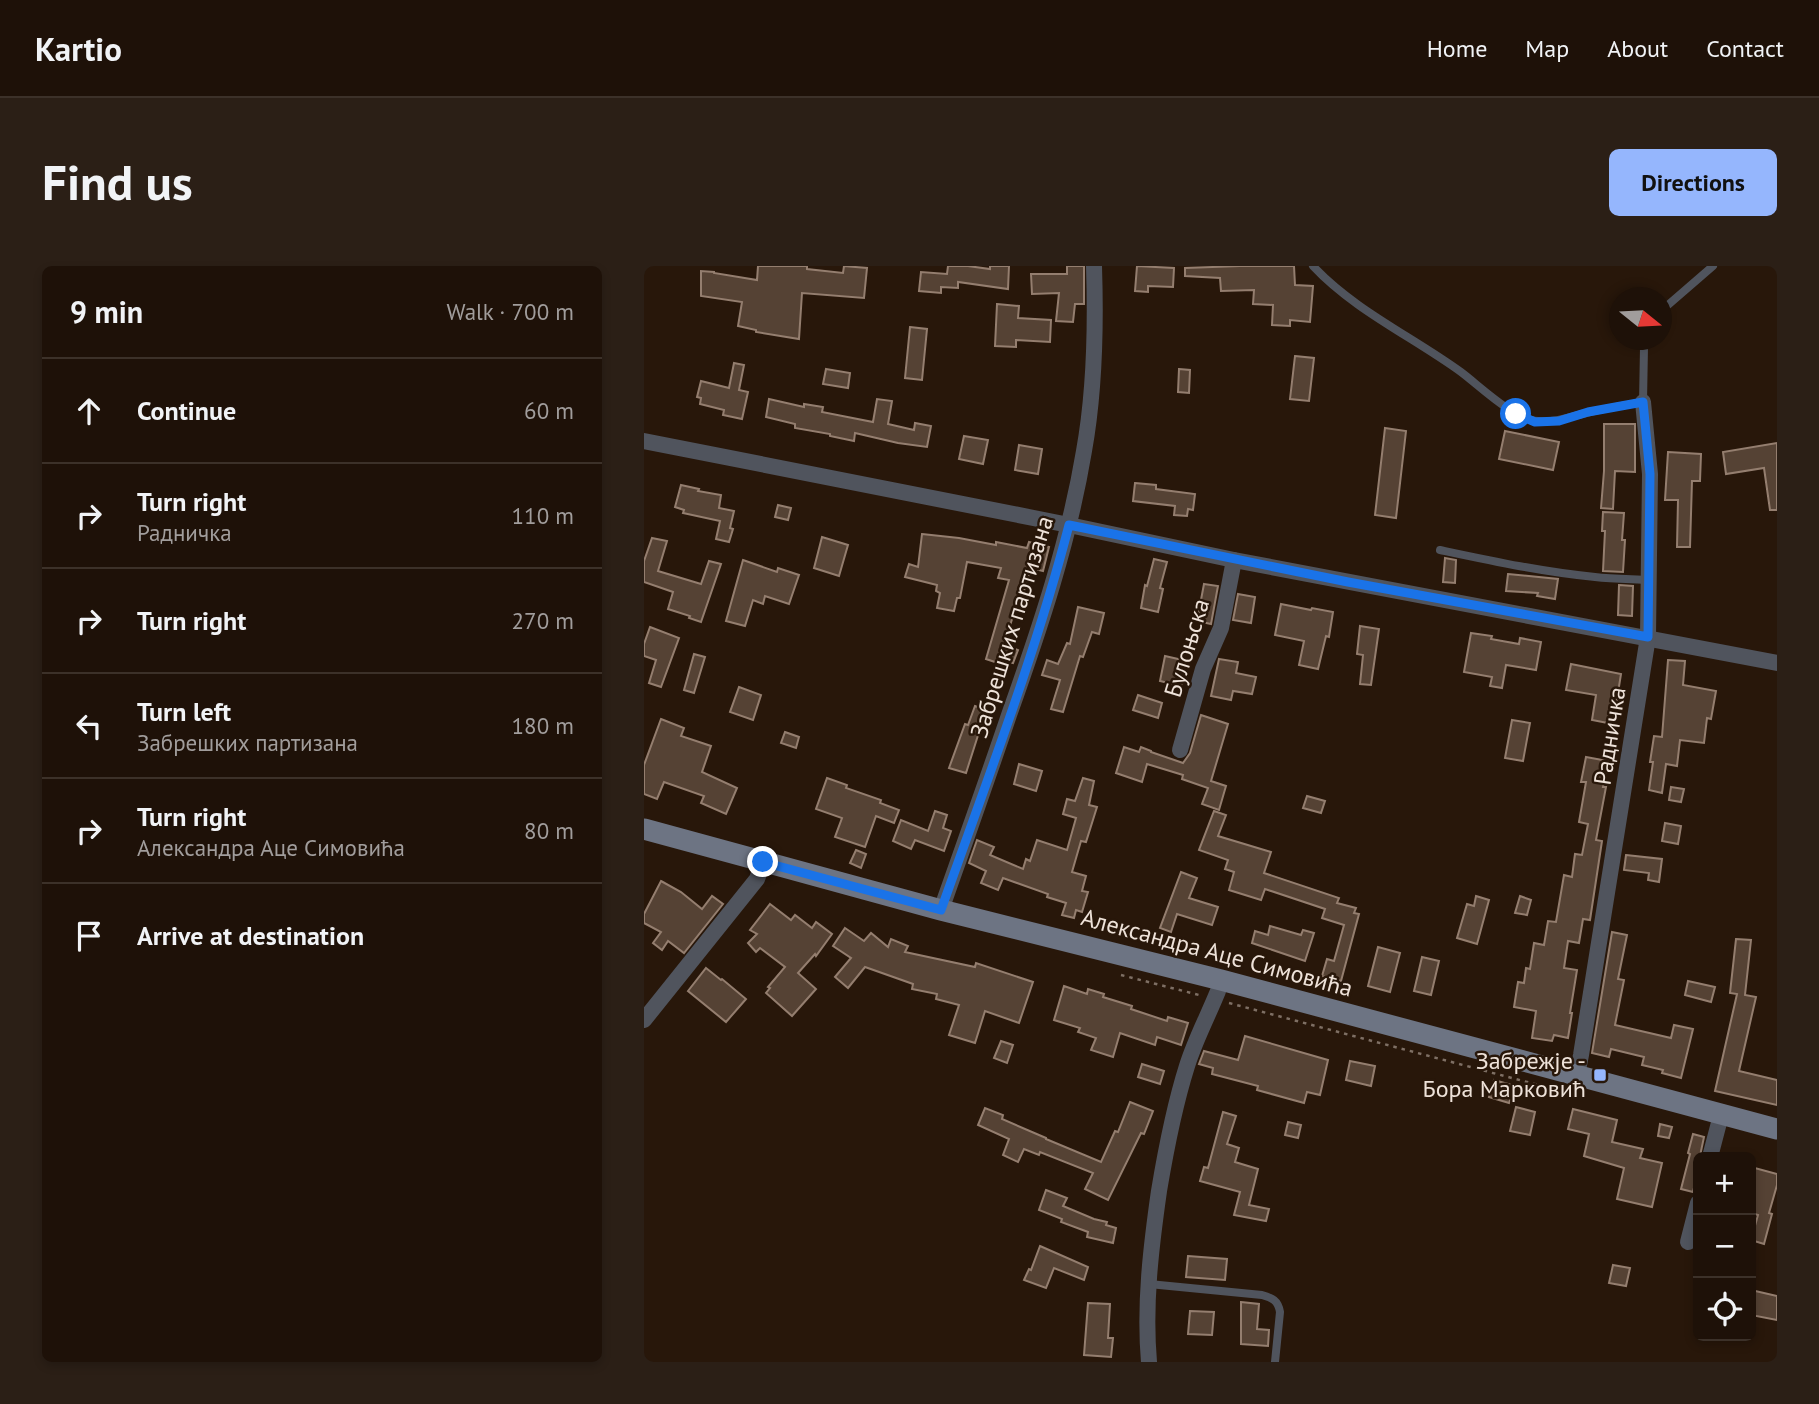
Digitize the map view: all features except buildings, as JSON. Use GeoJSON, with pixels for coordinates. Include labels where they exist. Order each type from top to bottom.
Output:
{"type":"FeatureCollection","features":[{"type":"Feature","properties":{"kind":"street","name":"Забрешких партизана"},"geometry":{"type":"LineString","coordinates":[[941,910],[1036,639],[1069,525],[1084,450],[1092,387],[1094,266]]}},
{"type":"Feature","properties":{"kind":"street","name":"Радничка"},"geometry":{"type":"LineString","coordinates":[[1577,1075],[1648,637],[1650,474],[1643,402]]}},
{"type":"Feature","properties":{"kind":"street"},"geometry":{"type":"LineString","coordinates":[[644,440],[1234,560],[1777,663]]}},
{"type":"Feature","properties":{"kind":"street","name":"Булоњска"},"geometry":{"type":"LineString","coordinates":[[1180,750],[1203,669],[1222,628],[1234,560]]}},
{"type":"Feature","properties":{"kind":"street","name":"Александра Аце Симовића"},"geometry":{"type":"LineString","coordinates":[[644,829],[941,910],[1221,980],[1777,1129]]}},
{"type":"Feature","properties":{"kind":"street"},"geometry":{"type":"LineString","coordinates":[[644,1020],[757,879],[763,862]]}},
{"type":"Feature","properties":{"kind":"street"},"geometry":{"type":"LineString","coordinates":[[1149,1362],[1149,1284],[1154,1223],[1175,1109],[1188,1063],[1221,980]]}},
{"type":"Feature","properties":{"kind":"street"},"geometry":{"type":"LineString","coordinates":[[1711,1152],[1721,1115]]}},
{"type":"Feature","properties":{"kind":"street"},"geometry":{"type":"LineString","coordinates":[[1688,1242],[1695,1215]]}},
{"type":"Feature","properties":{"kind":"lane"},"geometry":{"type":"LineString","coordinates":[[1313,266],[1379,319],[1461,372],[1516,414],[1535,422],[1559,421],[1588,412],[1643,402],[1644,350]]}},
{"type":"Feature","properties":{"kind":"lane"},"geometry":{"type":"LineString","coordinates":[[1672,301],[1713,266]]}},
{"type":"Feature","properties":{"kind":"lane"},"geometry":{"type":"LineString","coordinates":[[1440,550],[1597,578],[1650,580]]}},
{"type":"Feature","properties":{"kind":"lane"},"geometry":{"type":"LineString","coordinates":[[1149,1284],[1273,1298],[1279,1304],[1280,1312],[1275,1362]]}},
{"type":"Feature","properties":{"kind":"place","name":"Забрежје - Бора Марковић"},"geometry":{"type":"Point","coordinates":[1600,1075]}},
{"type":"Feature","properties":{"kind":"route"},"geometry":{"type":"LineString","coordinates":[[763,862],[941,910],[1053,586],[1069,525],[1234,560],[1648,637],[1650,474],[1643,402],[1588,412],[1559,421],[1535,422],[1516,414]]}}]}
